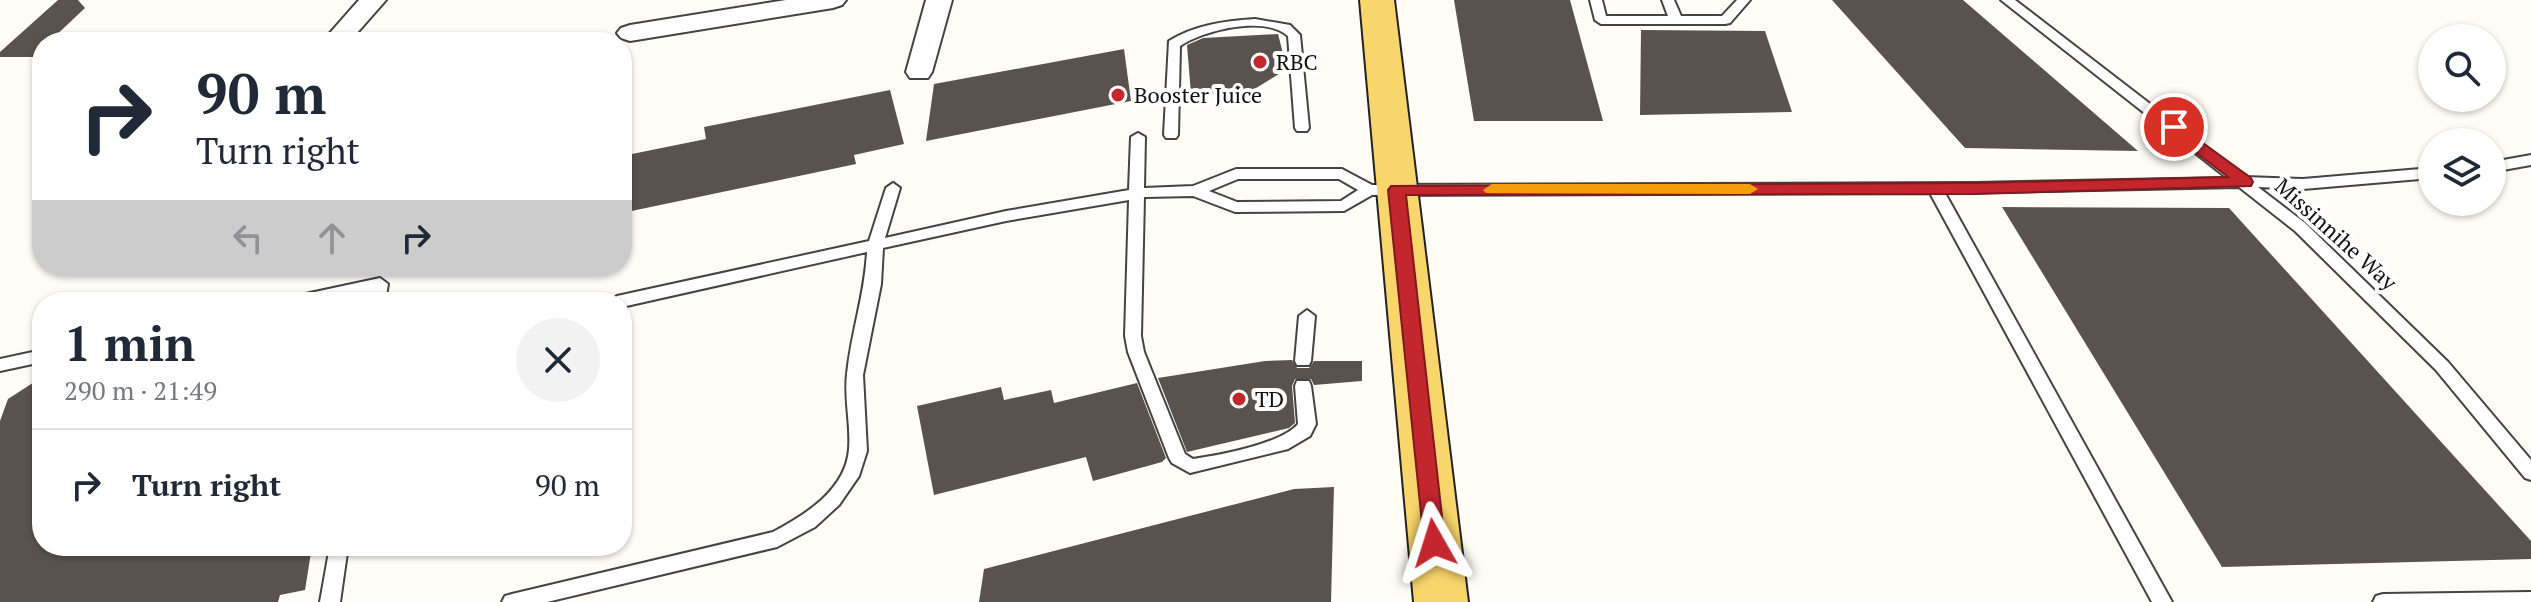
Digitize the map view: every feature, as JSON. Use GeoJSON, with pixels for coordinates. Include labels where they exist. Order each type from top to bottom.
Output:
{"type":"FeatureCollection","features":[{"type":"Feature","properties":{"kind":"main road"},"geometry":{"type":"LineString","coordinates":[[1377,0],[1383,190],[1441,602]]}},
{"type":"Feature","properties":{"kind":"street"},"geometry":{"type":"LineString","coordinates":[[344,32],[373,0]]}},
{"type":"Feature","properties":{"kind":"street"},"geometry":{"type":"LineString","coordinates":[[632,33],[833,0]]}},
{"type":"Feature","properties":{"kind":"street"},"geometry":{"type":"LineString","coordinates":[[919,72],[939,0]]}},
{"type":"Feature","properties":{"kind":"lane"},"geometry":{"type":"LineString","coordinates":[[1596,0],[1601,20],[1725,20],[1744,0]]}},
{"type":"Feature","properties":{"kind":"lane"},"geometry":{"type":"LineString","coordinates":[[1668,0],[1676,20]]}},
{"type":"Feature","properties":{"kind":"lane","name":"Missinnihe Way"},"geometry":{"type":"LineString","coordinates":[[2007,0],[2300,227],[2442,366],[2531,473]]}},
{"type":"Feature","properties":{"kind":"lane"},"geometry":{"type":"LineString","coordinates":[[1171,135],[1174,44],[1193,33],[1262,21],[1286,26],[1294,35],[1302,128]]}},
{"type":"Feature","properties":{"kind":"lane"},"geometry":{"type":"LineString","coordinates":[[1138,137],[1132,315],[1136,352],[1174,452],[1183,464],[1206,464],[1297,438],[1307,424],[1303,386]]}},
{"type":"Feature","properties":{"kind":"lane"},"geometry":{"type":"LineString","coordinates":[[2506,164],[2531,160]]}},
{"type":"Feature","properties":{"kind":"lane"},"geometry":{"type":"LineString","coordinates":[[632,299],[1006,216],[1137,193],[1195,191],[1236,174],[1342,174],[1383,190],[1935,189],[2245,182],[2303,184],[2418,174]]}},
{"type":"Feature","properties":{"kind":"lane"},"geometry":{"type":"LineString","coordinates":[[512,602],[777,539],[808,522],[833,500],[850,476],[858,451],[855,375],[873,284],[875,245],[893,188]]}},
{"type":"Feature","properties":{"kind":"lane"},"geometry":{"type":"LineString","coordinates":[[1935,189],[2162,602]]}},
{"type":"Feature","properties":{"kind":"lane"},"geometry":{"type":"LineString","coordinates":[[1195,191],[1235,207],[1344,206],[1383,190]]}},
{"type":"Feature","properties":{"kind":"lane"},"geometry":{"type":"LineString","coordinates":[[343,292],[380,284],[379,292]]}},
{"type":"Feature","properties":{"kind":"lane"},"geometry":{"type":"LineString","coordinates":[[1303,361],[1307,316]]}},
{"type":"Feature","properties":{"kind":"lane"},"geometry":{"type":"LineString","coordinates":[[0,365],[32,358]]}},
{"type":"Feature","properties":{"kind":"lane"},"geometry":{"type":"LineString","coordinates":[[330,602],[337,556]]}},
{"type":"Feature","properties":{"kind":"lane"},"geometry":{"type":"LineString","coordinates":[[2383,602],[2531,600]]}},
{"type":"Feature","properties":{"kind":"building"},"geometry":{"type":"Polygon","coordinates":[[[58,0],[78,0],[85,8],[60,32],[32,32],[32,57],[0,57],[0,52],[58,0]]]}},
{"type":"Feature","properties":{"kind":"building"},"geometry":{"type":"Polygon","coordinates":[[[1454,0],[1570,0],[1603,121],[1474,121],[1454,0]]]}},
{"type":"Feature","properties":{"kind":"building"},"geometry":{"type":"Polygon","coordinates":[[[1832,0],[1963,0],[2138,151],[1965,148],[1832,0]]]}},
{"type":"Feature","properties":{"kind":"building"},"geometry":{"type":"Polygon","coordinates":[[[1641,30],[1765,31],[1792,112],[1640,115],[1641,30]]]}},
{"type":"Feature","properties":{"kind":"building"},"geometry":{"type":"Polygon","coordinates":[[[1278,34],[1287,69],[1248,93],[1191,94],[1187,45],[1203,38],[1278,34]]]}},
{"type":"Feature","properties":{"kind":"building"},"geometry":{"type":"Polygon","coordinates":[[[1124,49],[1131,101],[926,141],[934,84],[1124,49]]]}},
{"type":"Feature","properties":{"kind":"building"},"geometry":{"type":"Polygon","coordinates":[[[890,90],[904,144],[854,155],[856,164],[632,211],[632,154],[706,139],[704,127],[890,90]]]}},
{"type":"Feature","properties":{"kind":"building"},"geometry":{"type":"Polygon","coordinates":[[[2002,207],[2229,208],[2531,541],[2531,559],[2222,567],[2002,207]]]}},
{"type":"Feature","properties":{"kind":"building"},"geometry":{"type":"Polygon","coordinates":[[[1292,360],[1297,368],[1309,368],[1314,361],[1362,361],[1362,381],[1314,385],[1311,379],[1295,379],[1292,386],[1295,423],[1289,428],[1187,452],[1158,378],[1265,361],[1292,360]]]}},
{"type":"Feature","properties":{"kind":"building"},"geometry":{"type":"Polygon","coordinates":[[[32,383],[32,556],[310,556],[305,590],[280,595],[278,602],[0,602],[0,421],[8,399],[32,383]]]}},
{"type":"Feature","properties":{"kind":"building"},"geometry":{"type":"Polygon","coordinates":[[[1137,383],[1166,458],[1162,462],[1093,481],[1086,457],[934,495],[917,406],[1001,387],[1004,400],[1051,390],[1054,403],[1137,383]]]}},
{"type":"Feature","properties":{"kind":"building"},"geometry":{"type":"Polygon","coordinates":[[[1334,487],[1331,602],[979,602],[984,569],[1294,489],[1334,487]]]}},
{"type":"Feature","properties":{"kind":"slow traffic"},"geometry":{"type":"LineString","coordinates":[[1492,190],[1750,189]]}},
{"type":"Feature","properties":{"kind":"place","name":"RBC"},"geometry":{"type":"Point","coordinates":[1260,62]}},
{"type":"Feature","properties":{"kind":"place","name":"Booster Juice"},"geometry":{"type":"Point","coordinates":[1118,95]}},
{"type":"Feature","properties":{"kind":"place","name":"TD"},"geometry":{"type":"Point","coordinates":[1239,399]}},
{"type":"Feature","properties":{"kind":"route"},"geometry":{"type":"LineString","coordinates":[[1434,543],[1397,190],[1975,188],[2245,182],[2174,127]]}}]}
